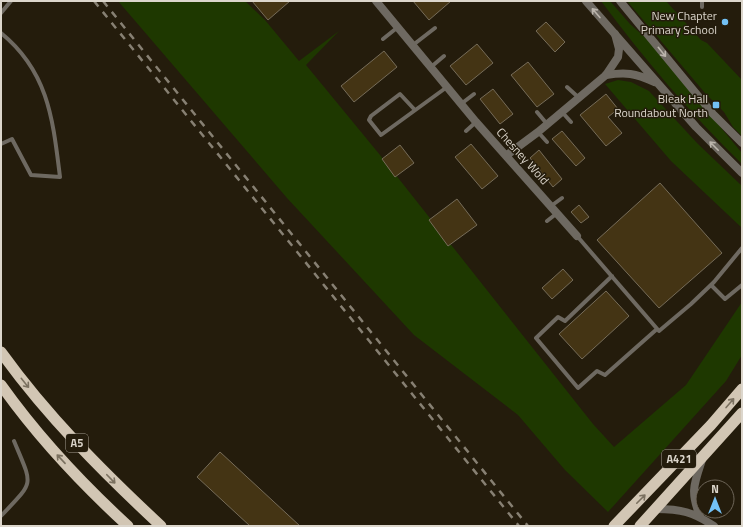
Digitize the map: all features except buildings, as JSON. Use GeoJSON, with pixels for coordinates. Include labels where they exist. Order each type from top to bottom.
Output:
{"type":"FeatureCollection","features":[{"type":"Feature","properties":{"kind":"highway","name":"A5"},"geometry":{"type":"LineString","coordinates":[[1,352],[61,427],[115,483],[161,526]]}},
{"type":"Feature","properties":{"kind":"highway","name":"A5"},"geometry":{"type":"LineString","coordinates":[[1,385],[51,448],[97,498],[128,526]]}},
{"type":"Feature","properties":{"kind":"highway","name":"A421"},"geometry":{"type":"LineString","coordinates":[[614,526],[706,431],[742,389]]}},
{"type":"Feature","properties":{"kind":"highway","name":"A421"},"geometry":{"type":"LineString","coordinates":[[640,526],[742,413]]}},
{"type":"Feature","properties":{"kind":"street","name":"Chesney Wold"},"geometry":{"type":"LineString","coordinates":[[376,1],[446,87],[507,155],[551,206],[556,214],[577,236]]}},
{"type":"Feature","properties":{"kind":"street"},"geometry":{"type":"LineString","coordinates":[[586,1],[696,127],[742,173]]}},
{"type":"Feature","properties":{"kind":"street"},"geometry":{"type":"LineString","coordinates":[[620,1],[713,114],[742,144]]}},
{"type":"Feature","properties":{"kind":"street"},"geometry":{"type":"LineString","coordinates":[[507,155],[538,132],[606,75],[618,57],[619,49],[615,34]]}},
{"type":"Feature","properties":{"kind":"street"},"geometry":{"type":"LineString","coordinates":[[606,75],[624,72],[640,76],[657,83]]}},
{"type":"Feature","properties":{"kind":"street"},"geometry":{"type":"LineString","coordinates":[[695,504],[693,485],[702,458]]}},
{"type":"Feature","properties":{"kind":"street"},"geometry":{"type":"LineString","coordinates":[[656,509],[683,510],[695,514]]}},
{"type":"Feature","properties":{"kind":"street"},"geometry":{"type":"LineString","coordinates":[[704,519],[714,526]]}},
{"type":"Feature","properties":{"kind":"lane"},"geometry":{"type":"LineString","coordinates":[[1,13],[11,1]]}},
{"type":"Feature","properties":{"kind":"lane"},"geometry":{"type":"LineString","coordinates":[[702,1],[702,7]]}},
{"type":"Feature","properties":{"kind":"lane"},"geometry":{"type":"LineString","coordinates":[[383,39],[398,27]]}},
{"type":"Feature","properties":{"kind":"lane"},"geometry":{"type":"LineString","coordinates":[[413,45],[435,28]]}},
{"type":"Feature","properties":{"kind":"lane"},"geometry":{"type":"LineString","coordinates":[[1,33],[12,42],[27,59],[44,91],[52,118],[60,178],[32,175],[12,139],[1,144]]}},
{"type":"Feature","properties":{"kind":"lane"},"geometry":{"type":"LineString","coordinates":[[431,67],[444,56]]}},
{"type":"Feature","properties":{"kind":"lane"},"geometry":{"type":"LineString","coordinates":[[567,86],[578,97]]}},
{"type":"Feature","properties":{"kind":"lane"},"geometry":{"type":"LineString","coordinates":[[414,109],[400,94],[369,120],[381,135],[414,109],[434,98],[446,87]]}},
{"type":"Feature","properties":{"kind":"lane"},"geometry":{"type":"LineString","coordinates":[[461,104],[474,94]]}},
{"type":"Feature","properties":{"kind":"lane"},"geometry":{"type":"LineString","coordinates":[[537,112],[547,124]]}},
{"type":"Feature","properties":{"kind":"lane"},"geometry":{"type":"LineString","coordinates":[[562,112],[571,122]]}},
{"type":"Feature","properties":{"kind":"lane"},"geometry":{"type":"LineString","coordinates":[[466,131],[476,122]]}},
{"type":"Feature","properties":{"kind":"lane"},"geometry":{"type":"LineString","coordinates":[[538,132],[548,142]]}},
{"type":"Feature","properties":{"kind":"lane"},"geometry":{"type":"LineString","coordinates":[[551,206],[562,198]]}},
{"type":"Feature","properties":{"kind":"lane"},"geometry":{"type":"LineString","coordinates":[[547,221],[556,214]]}},
{"type":"Feature","properties":{"kind":"lane"},"geometry":{"type":"LineString","coordinates":[[577,236],[657,329]]}},
{"type":"Feature","properties":{"kind":"lane"},"geometry":{"type":"LineString","coordinates":[[612,276],[565,321],[558,317],[536,338],[578,388],[597,371],[605,375],[657,329],[659,331],[711,285],[742,248]]}},
{"type":"Feature","properties":{"kind":"lane"},"geometry":{"type":"LineString","coordinates":[[711,285],[725,299],[742,285]]}},
{"type":"Feature","properties":{"kind":"lane"},"geometry":{"type":"LineString","coordinates":[[1,516],[29,484],[28,476],[14,441]]}},
{"type":"Feature","properties":{"kind":"green space"},"geometry":{"type":"Polygon","coordinates":[[[118,1],[245,1],[265,20],[299,61],[339,31],[306,65],[380,155],[593,424],[614,447],[686,385],[742,302],[742,355],[726,381],[608,512],[565,470],[518,415],[414,335],[287,198],[118,1]]]}},
{"type":"Feature","properties":{"kind":"green space"},"geometry":{"type":"Polygon","coordinates":[[[601,1],[610,1],[630,24],[648,40],[742,153],[742,164],[668,85],[601,1]]]}},
{"type":"Feature","properties":{"kind":"green space"},"geometry":{"type":"Polygon","coordinates":[[[627,1],[666,1],[701,40],[707,43],[742,80],[742,136],[733,127],[724,112],[705,93],[627,1]]]}},
{"type":"Feature","properties":{"kind":"green space"},"geometry":{"type":"Polygon","coordinates":[[[618,80],[631,82],[649,91],[697,143],[742,186],[742,228],[671,161],[605,84],[618,80]]]}},
{"type":"Feature","properties":{"kind":"railway"},"geometry":{"type":"LineString","coordinates":[[94,1],[519,526]]}},
{"type":"Feature","properties":{"kind":"railway"},"geometry":{"type":"LineString","coordinates":[[103,1],[528,526]]}},
{"type":"Feature","properties":{"kind":"place","name":"New Chapter Primary School"},"geometry":{"type":"Point","coordinates":[725,22]}},
{"type":"Feature","properties":{"kind":"place","name":"Bleak Hall Roundabout North"},"geometry":{"type":"Point","coordinates":[716,105]}}]}
